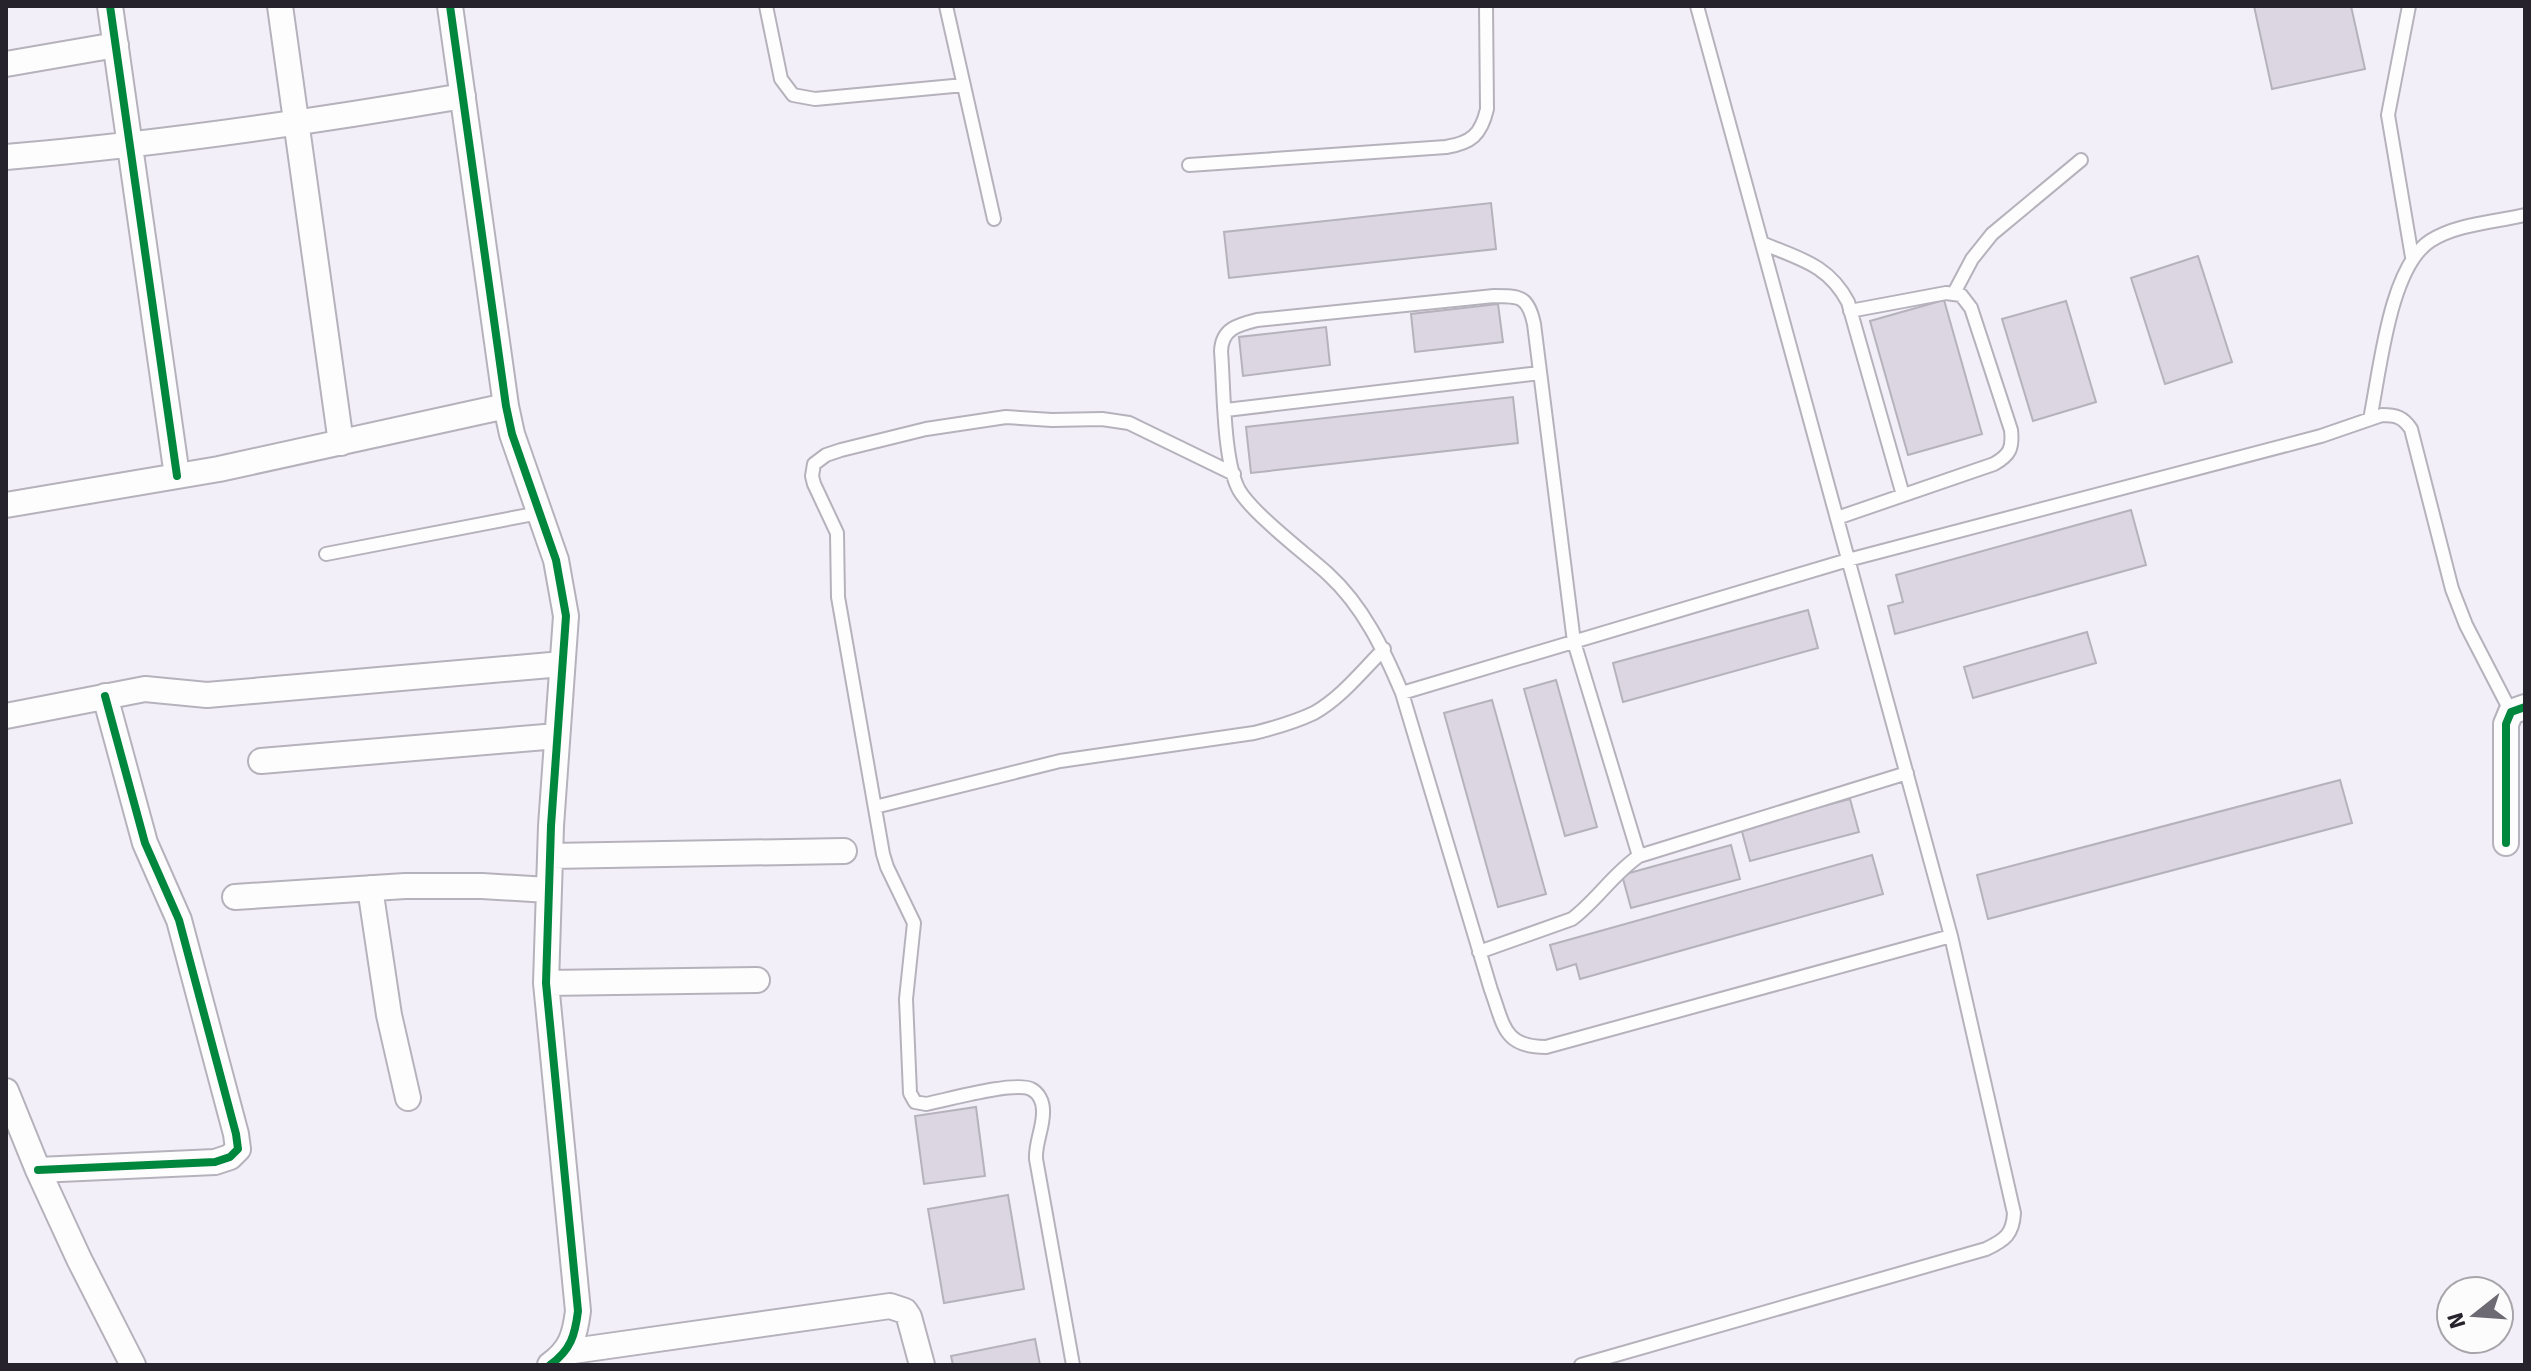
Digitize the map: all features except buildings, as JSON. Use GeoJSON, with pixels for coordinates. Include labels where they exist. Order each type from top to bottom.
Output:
{"type":"FeatureCollection","features":[{"type":"Feature","properties":{"kind":"street"},"geometry":{"type":"LineString","coordinates":[[110,6],[177,476]]}},
{"type":"Feature","properties":{"kind":"street"},"geometry":{"type":"LineString","coordinates":[[280,6],[299,124],[341,443]]}},
{"type":"Feature","properties":{"kind":"street"},"geometry":{"type":"LineString","coordinates":[[450,6],[506,406],[512,434],[563,591],[566,616],[548,890],[546,983],[578,1311],[575,1335],[558,1358]]}},
{"type":"Feature","properties":{"kind":"street"},"geometry":{"type":"LineString","coordinates":[[6,64],[116,45]]}},
{"type":"Feature","properties":{"kind":"street"},"geometry":{"type":"LineString","coordinates":[[6,157],[131,146],[299,124],[463,96]]}},
{"type":"Feature","properties":{"kind":"street"},"geometry":{"type":"LineString","coordinates":[[6,505],[177,476],[506,406]]}},
{"type":"Feature","properties":{"kind":"street"},"geometry":{"type":"LineString","coordinates":[[6,716],[145,689],[207,695],[562,664]]}},
{"type":"Feature","properties":{"kind":"street"},"geometry":{"type":"LineString","coordinates":[[38,1170],[215,1162],[230,1157],[238,1149],[179,920],[145,843],[105,696]]}},
{"type":"Feature","properties":{"kind":"street"},"geometry":{"type":"LineString","coordinates":[[2506,843],[2506,724],[2518,710]]}},
{"type":"Feature","properties":{"kind":"street"},"geometry":{"type":"LineString","coordinates":[[261,761],[557,736]]}},
{"type":"Feature","properties":{"kind":"street"},"geometry":{"type":"LineString","coordinates":[[550,856],[844,851]]}},
{"type":"Feature","properties":{"kind":"street"},"geometry":{"type":"LineString","coordinates":[[235,897],[370,888],[482,886],[548,890]]}},
{"type":"Feature","properties":{"kind":"street"},"geometry":{"type":"LineString","coordinates":[[370,888],[389,1015],[408,1098]]}},
{"type":"Feature","properties":{"kind":"street"},"geometry":{"type":"LineString","coordinates":[[546,983],[757,980]]}},
{"type":"Feature","properties":{"kind":"street"},"geometry":{"type":"LineString","coordinates":[[8,1104],[79,1259],[133,1365]]}},
{"type":"Feature","properties":{"kind":"street"},"geometry":{"type":"LineString","coordinates":[[558,1358],[890,1306],[905,1311],[909,1317],[922,1365]]}},
{"type":"Feature","properties":{"kind":"lane"},"geometry":{"type":"LineString","coordinates":[[766,6],[781,79],[793,95],[815,99],[964,85]]}},
{"type":"Feature","properties":{"kind":"lane"},"geometry":{"type":"LineString","coordinates":[[946,6],[994,219]]}},
{"type":"Feature","properties":{"kind":"lane"},"geometry":{"type":"LineString","coordinates":[[1189,165],[1446,147],[1470,141],[1483,125],[1487,109],[1486,6]]}},
{"type":"Feature","properties":{"kind":"lane"},"geometry":{"type":"LineString","coordinates":[[1581,1365],[1986,1249],[2009,1235],[2014,1213],[1951,936],[1697,6]]}},
{"type":"Feature","properties":{"kind":"lane"},"geometry":{"type":"LineString","coordinates":[[2409,6],[2388,115],[2412,257]]}},
{"type":"Feature","properties":{"kind":"lane"},"geometry":{"type":"LineString","coordinates":[[1954,293],[1972,259],[1992,234],[2081,160]]}},
{"type":"Feature","properties":{"kind":"lane"},"geometry":{"type":"LineString","coordinates":[[2370,419],[2396,291],[2412,257],[2431,240],[2452,232],[2525,215]]}},
{"type":"Feature","properties":{"kind":"lane"},"geometry":{"type":"LineString","coordinates":[[1762,243],[1820,269],[1832,277],[1840,288],[1850,311],[1903,495]]}},
{"type":"Feature","properties":{"kind":"lane"},"geometry":{"type":"LineString","coordinates":[[1837,518],[1994,464],[2010,451],[2011,430],[1971,308],[1961,295],[1954,293],[1850,311]]}},
{"type":"Feature","properties":{"kind":"lane"},"geometry":{"type":"LineString","coordinates":[[1639,856],[1574,642],[1540,373],[1531,311],[1527,304],[1516,296],[1494,296],[1257,320],[1232,327],[1222,341],[1226,410],[1239,490],[1249,503],[1332,577],[1384,649],[1402,693],[1479,952],[1509,1036],[1518,1044],[1546,1047],[1951,936]]}},
{"type":"Feature","properties":{"kind":"lane"},"geometry":{"type":"LineString","coordinates":[[1226,410],[1540,373]]}},
{"type":"Feature","properties":{"kind":"lane"},"geometry":{"type":"LineString","coordinates":[[1402,693],[1848,560],[2393,415],[2401,418],[2411,429],[2452,589],[2466,625],[2518,710]]}},
{"type":"Feature","properties":{"kind":"lane"},"geometry":{"type":"LineString","coordinates":[[1073,1365],[1036,1159],[1043,1115],[1038,1095],[1034,1090],[1018,1087],[926,1104],[915,1102],[912,1098],[906,999],[914,923],[887,867],[838,597],[837,533],[814,484],[814,464],[826,455],[841,450],[985,418],[1102,419],[1129,423],[1234,474]]}},
{"type":"Feature","properties":{"kind":"lane"},"geometry":{"type":"LineString","coordinates":[[326,554],[539,513]]}},
{"type":"Feature","properties":{"kind":"lane"},"geometry":{"type":"LineString","coordinates":[[875,807],[1060,761],[1254,733],[1283,725],[1313,713],[1334,700],[1384,649]]}},
{"type":"Feature","properties":{"kind":"lane"},"geometry":{"type":"LineString","coordinates":[[1479,952],[1572,919],[1623,867],[1639,856],[1907,773]]}},
{"type":"Feature","properties":{"kind":"cycle path"},"geometry":{"type":"LineString","coordinates":[[110,6],[177,476]]}},
{"type":"Feature","properties":{"kind":"cycle path"},"geometry":{"type":"LineString","coordinates":[[450,6],[506,406],[512,434],[556,560],[566,616],[551,826],[546,983],[578,1311],[571,1341],[563,1354],[550,1365]]}},
{"type":"Feature","properties":{"kind":"cycle path"},"geometry":{"type":"LineString","coordinates":[[38,1170],[215,1162],[230,1157],[238,1149],[179,920],[145,843],[105,696]]}},
{"type":"Feature","properties":{"kind":"cycle path"},"geometry":{"type":"LineString","coordinates":[[2506,843],[2506,724],[2511,712],[2525,707]]}}]}
